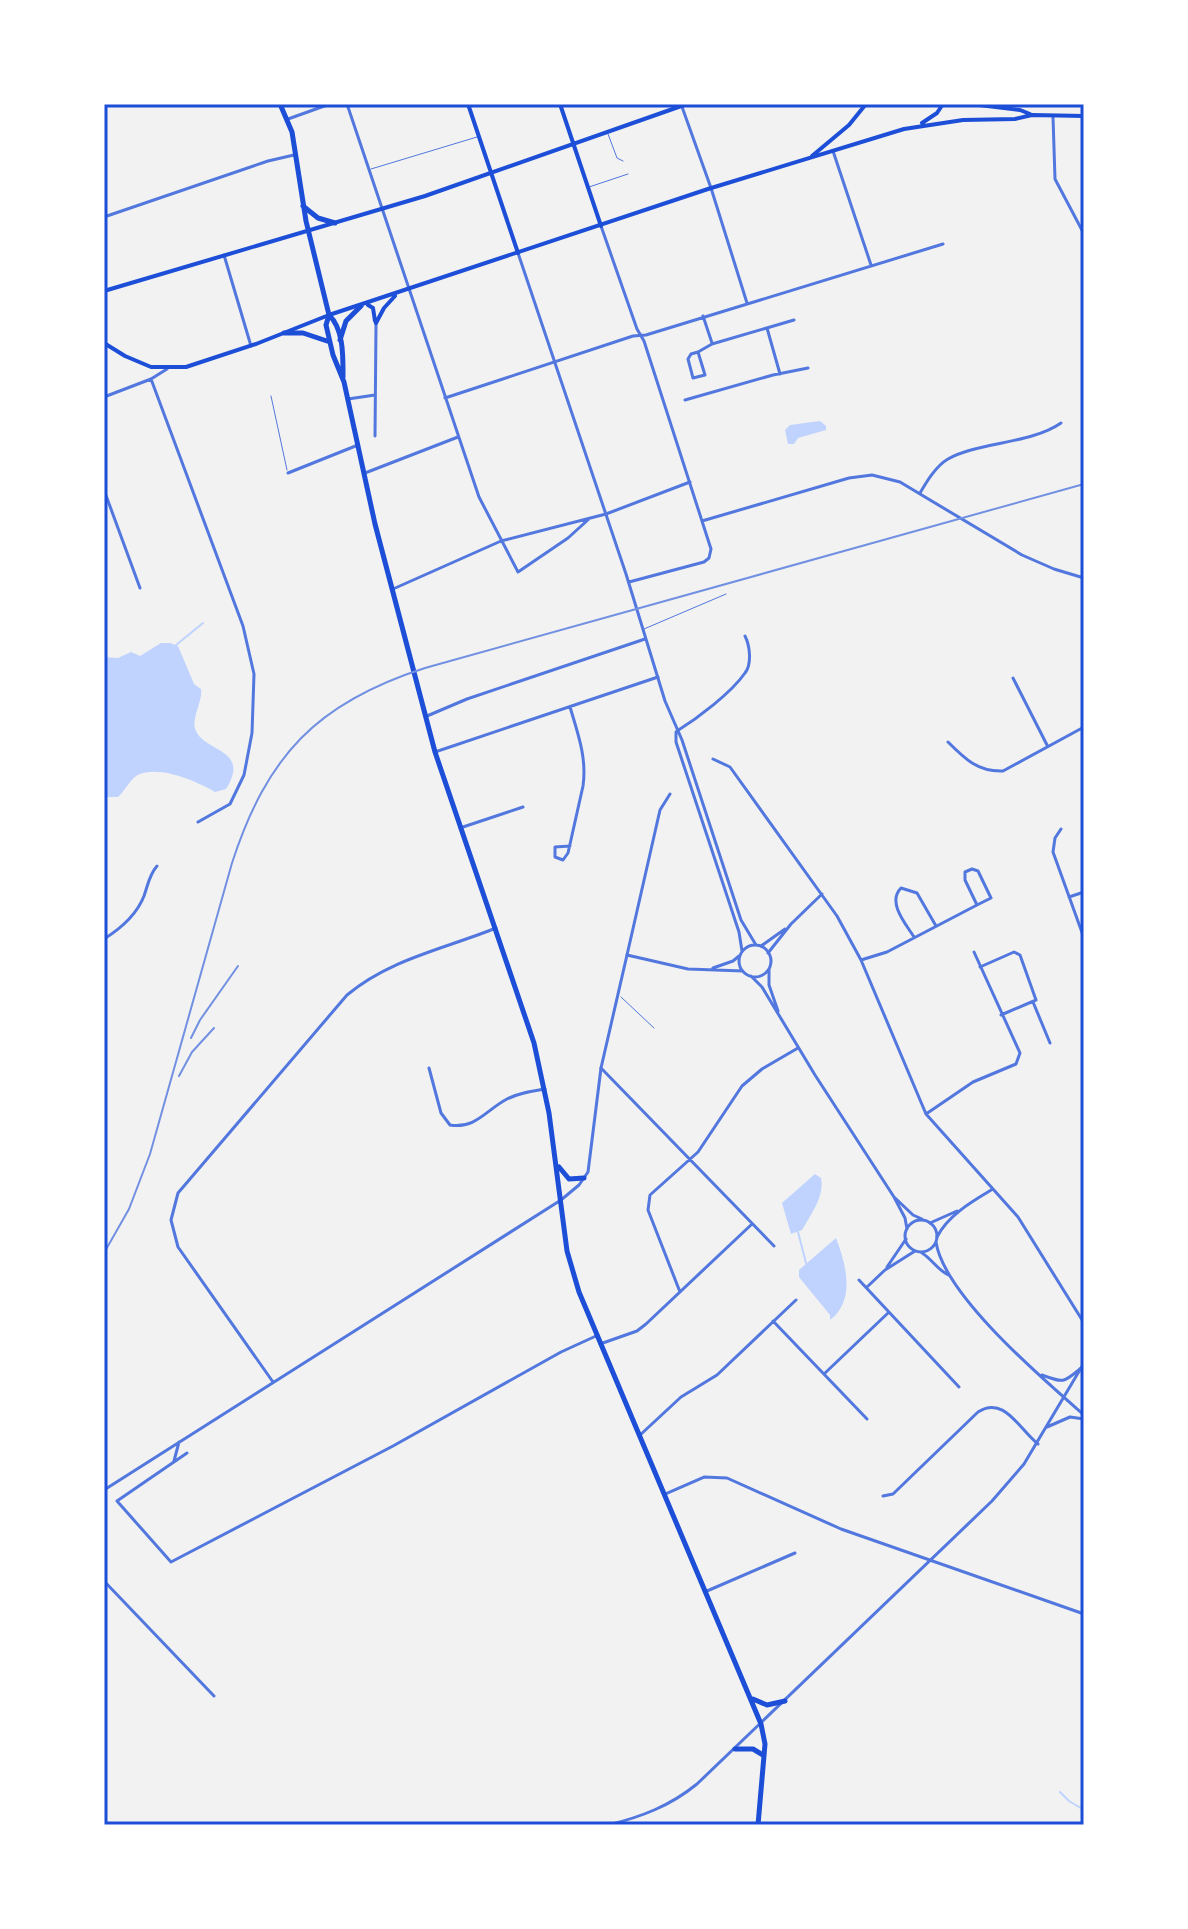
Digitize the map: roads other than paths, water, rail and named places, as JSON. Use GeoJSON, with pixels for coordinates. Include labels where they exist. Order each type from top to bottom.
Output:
{"type":"FeatureCollection","features":[{"type":"Feature","properties":{"kind":"highway"},"geometry":{"type":"LineString","coordinates":[[280,104],[288,119],[308,230],[329,315],[326,325],[330,343],[344,382]]}},
{"type":"Feature","properties":{"kind":"highway"},"geometry":{"type":"LineString","coordinates":[[303,206],[318,218],[335,223]]}},
{"type":"Feature","properties":{"kind":"highway"},"geometry":{"type":"LineString","coordinates":[[340,341],[346,321],[363,305]]}},
{"type":"Feature","properties":{"kind":"highway"},"geometry":{"type":"LineString","coordinates":[[329,315],[335,321],[340,341],[347,399],[425,717],[528,1023],[545,1089],[567,1251],[582,1302],[761,1724],[764,1756],[758,1825]]}},
{"type":"Feature","properties":{"kind":"highway"},"geometry":{"type":"LineString","coordinates":[[284,333],[303,333],[330,343]]}},
{"type":"Feature","properties":{"kind":"highway"},"geometry":{"type":"LineString","coordinates":[[555,1158],[561,1173],[568,1178],[584,1178]]}},
{"type":"Feature","properties":{"kind":"highway"},"geometry":{"type":"LineString","coordinates":[[752,1699],[767,1705],[785,1701]]}},
{"type":"Feature","properties":{"kind":"highway"},"geometry":{"type":"LineString","coordinates":[[735,1749],[753,1749],[764,1756]]}},
{"type":"Feature","properties":{"kind":"main road"},"geometry":{"type":"LineString","coordinates":[[468,104],[518,253]]}},
{"type":"Feature","properties":{"kind":"main road"},"geometry":{"type":"LineString","coordinates":[[560,104],[601,226]]}},
{"type":"Feature","properties":{"kind":"main road"},"geometry":{"type":"LineString","coordinates":[[810,157],[849,125],[866,104]]}},
{"type":"Feature","properties":{"kind":"main road"},"geometry":{"type":"LineString","coordinates":[[920,125],[937,113],[943,104]]}},
{"type":"Feature","properties":{"kind":"main road"},"geometry":{"type":"LineString","coordinates":[[971,104],[1020,110],[1032,115]]}},
{"type":"Feature","properties":{"kind":"main road"},"geometry":{"type":"LineString","coordinates":[[104,291],[491,173],[683,105]]}},
{"type":"Feature","properties":{"kind":"main road"},"geometry":{"type":"LineString","coordinates":[[104,343],[146,365],[167,369],[193,365],[329,315],[711,188],[920,125],[1015,119],[1032,115],[1084,116]]}},
{"type":"Feature","properties":{"kind":"main road"},"geometry":{"type":"LineString","coordinates":[[376,323],[384,308],[398,293]]}},
{"type":"Feature","properties":{"kind":"main road"},"geometry":{"type":"LineString","coordinates":[[363,305],[373,308],[376,323]]}},
{"type":"Feature","properties":{"kind":"street"},"geometry":{"type":"LineString","coordinates":[[288,119],[330,104]]}},
{"type":"Feature","properties":{"kind":"street"},"geometry":{"type":"LineString","coordinates":[[347,104],[479,497],[518,572],[568,538],[590,518]]}},
{"type":"Feature","properties":{"kind":"street"},"geometry":{"type":"LineString","coordinates":[[683,105],[747,303]]}},
{"type":"Feature","properties":{"kind":"street"},"geometry":{"type":"LineString","coordinates":[[1053,115],[1055,179],[1084,234]]}},
{"type":"Feature","properties":{"kind":"street"},"geometry":{"type":"LineString","coordinates":[[833,151],[871,265]]}},
{"type":"Feature","properties":{"kind":"street"},"geometry":{"type":"LineString","coordinates":[[104,217],[268,161],[295,155]]}},
{"type":"Feature","properties":{"kind":"street"},"geometry":{"type":"LineString","coordinates":[[601,226],[652,367],[711,549],[709,558],[704,562],[629,582]]}},
{"type":"Feature","properties":{"kind":"street"},"geometry":{"type":"LineString","coordinates":[[445,398],[640,335],[943,244]]}},
{"type":"Feature","properties":{"kind":"street"},"geometry":{"type":"LineString","coordinates":[[518,253],[629,582],[676,732],[676,742],[739,932],[739,964],[762,987],[773,1008],[778,1011]]}},
{"type":"Feature","properties":{"kind":"street"},"geometry":{"type":"LineString","coordinates":[[224,255],[251,346]]}},
{"type":"Feature","properties":{"kind":"street"},"geometry":{"type":"LineString","coordinates":[[703,316],[712,344]]}},
{"type":"Feature","properties":{"kind":"street"},"geometry":{"type":"LineString","coordinates":[[698,352],[705,375],[693,378],[688,359],[691,354],[712,344],[794,320]]}},
{"type":"Feature","properties":{"kind":"street"},"geometry":{"type":"LineString","coordinates":[[375,436],[376,323]]}},
{"type":"Feature","properties":{"kind":"street"},"geometry":{"type":"LineString","coordinates":[[767,328],[780,374]]}},
{"type":"Feature","properties":{"kind":"street"},"geometry":{"type":"LineString","coordinates":[[685,400],[808,368]]}},
{"type":"Feature","properties":{"kind":"street"},"geometry":{"type":"LineString","coordinates":[[104,397],[151,379],[167,369]]}},
{"type":"Feature","properties":{"kind":"street"},"geometry":{"type":"LineString","coordinates":[[151,379],[243,626],[254,674],[252,733],[244,775],[230,804],[198,822]]}},
{"type":"Feature","properties":{"kind":"street"},"geometry":{"type":"LineString","coordinates":[[347,399],[375,395]]}},
{"type":"Feature","properties":{"kind":"street"},"geometry":{"type":"LineString","coordinates":[[920,493],[929,478],[947,460],[1028,437],[1061,423]]}},
{"type":"Feature","properties":{"kind":"street"},"geometry":{"type":"LineString","coordinates":[[364,473],[458,437]]}},
{"type":"Feature","properties":{"kind":"street"},"geometry":{"type":"LineString","coordinates":[[288,473],[358,445]]}},
{"type":"Feature","properties":{"kind":"street"},"geometry":{"type":"LineString","coordinates":[[702,521],[858,476],[885,476],[920,493],[1032,560],[1083,576]]}},
{"type":"Feature","properties":{"kind":"street"},"geometry":{"type":"LineString","coordinates":[[392,589],[501,541],[606,514],[690,482]]}},
{"type":"Feature","properties":{"kind":"street"},"geometry":{"type":"LineString","coordinates":[[104,490],[140,588]]}},
{"type":"Feature","properties":{"kind":"street"},"geometry":{"type":"LineString","coordinates":[[676,732],[747,671],[749,661],[745,636]]}},
{"type":"Feature","properties":{"kind":"street"},"geometry":{"type":"LineString","coordinates":[[425,717],[467,699],[645,639]]}},
{"type":"Feature","properties":{"kind":"street"},"geometry":{"type":"LineString","coordinates":[[435,752],[658,677]]}},
{"type":"Feature","properties":{"kind":"street"},"geometry":{"type":"LineString","coordinates":[[1013,678],[1047,745]]}},
{"type":"Feature","properties":{"kind":"street"},"geometry":{"type":"LineString","coordinates":[[570,707],[585,768],[570,846]]}},
{"type":"Feature","properties":{"kind":"street"},"geometry":{"type":"LineString","coordinates":[[948,742],[969,762],[990,772],[1003,771],[1084,727]]}},
{"type":"Feature","properties":{"kind":"street"},"geometry":{"type":"LineString","coordinates":[[676,732],[682,740],[741,920],[759,946],[768,953]]}},
{"type":"Feature","properties":{"kind":"street"},"geometry":{"type":"LineString","coordinates":[[713,759],[730,767],[837,916],[861,960],[926,1114],[1030,1233],[1084,1323]]}},
{"type":"Feature","properties":{"kind":"street"},"geometry":{"type":"LineString","coordinates":[[104,1490],[561,1200],[584,1178],[588,1172],[601,1068],[660,810],[670,794]]}},
{"type":"Feature","properties":{"kind":"street"},"geometry":{"type":"LineString","coordinates":[[460,828],[523,807]]}},
{"type":"Feature","properties":{"kind":"street"},"geometry":{"type":"LineString","coordinates":[[1061,829],[1055,838],[1053,852],[1084,938]]}},
{"type":"Feature","properties":{"kind":"street"},"geometry":{"type":"LineString","coordinates":[[104,939],[119,929],[135,911],[157,866]]}},
{"type":"Feature","properties":{"kind":"street"},"geometry":{"type":"LineString","coordinates":[[861,960],[887,952],[991,898],[978,871],[972,869],[965,872],[965,880],[977,905]]}},
{"type":"Feature","properties":{"kind":"street"},"geometry":{"type":"LineString","coordinates":[[914,938],[895,903],[896,893],[901,888],[917,893],[936,926]]}},
{"type":"Feature","properties":{"kind":"street"},"geometry":{"type":"LineString","coordinates":[[1069,897],[1084,892]]}},
{"type":"Feature","properties":{"kind":"street"},"geometry":{"type":"LineString","coordinates":[[822,894],[791,924],[768,953],[769,985],[778,1011],[798,1048],[894,1197],[907,1229],[906,1239],[885,1270],[866,1288]]}},
{"type":"Feature","properties":{"kind":"street"},"geometry":{"type":"LineString","coordinates":[[710,969],[729,963],[791,924]]}},
{"type":"Feature","properties":{"kind":"street"},"geometry":{"type":"LineString","coordinates":[[273,1382],[178,1247],[171,1226],[174,1200],[204,1159],[347,995],[395,964],[496,928]]}},
{"type":"Feature","properties":{"kind":"street"},"geometry":{"type":"LineString","coordinates":[[926,1114],[973,1082],[1016,1064],[1020,1053],[974,952]]}},
{"type":"Feature","properties":{"kind":"street"},"geometry":{"type":"LineString","coordinates":[[980,967],[1017,952],[1037,997],[1033,1002],[1001,1015]]}},
{"type":"Feature","properties":{"kind":"street"},"geometry":{"type":"LineString","coordinates":[[627,955],[688,969],[743,971]]}},
{"type":"Feature","properties":{"kind":"street"},"geometry":{"type":"LineString","coordinates":[[751,976],[762,975],[769,968]]}},
{"type":"Feature","properties":{"kind":"street"},"geometry":{"type":"LineString","coordinates":[[1033,1002],[1050,1043]]}},
{"type":"Feature","properties":{"kind":"street"},"geometry":{"type":"LineString","coordinates":[[680,1292],[648,1210],[650,1195],[711,1134],[742,1086],[762,1069],[798,1048]]}},
{"type":"Feature","properties":{"kind":"street"},"geometry":{"type":"LineString","coordinates":[[429,1068],[441,1113],[450,1125],[474,1123],[507,1099],[545,1089]]}},
{"type":"Feature","properties":{"kind":"street"},"geometry":{"type":"LineString","coordinates":[[601,1068],[774,1246]]}},
{"type":"Feature","properties":{"kind":"street"},"geometry":{"type":"LineString","coordinates":[[885,1270],[917,1251],[929,1250],[941,1228],[961,1210],[993,1189]]}},
{"type":"Feature","properties":{"kind":"street"},"geometry":{"type":"LineString","coordinates":[[894,1197],[913,1215],[927,1222],[949,1275],[987,1322],[1084,1417]]}},
{"type":"Feature","properties":{"kind":"street"},"geometry":{"type":"LineString","coordinates":[[907,1229],[914,1222],[927,1222],[961,1210]]}},
{"type":"Feature","properties":{"kind":"street"},"geometry":{"type":"LineString","coordinates":[[600,1344],[637,1331],[752,1224]]}},
{"type":"Feature","properties":{"kind":"street"},"geometry":{"type":"LineString","coordinates":[[906,1239],[949,1275]]}},
{"type":"Feature","properties":{"kind":"street"},"geometry":{"type":"LineString","coordinates":[[859,1280],[959,1387]]}},
{"type":"Feature","properties":{"kind":"street"},"geometry":{"type":"LineString","coordinates":[[639,1436],[681,1397],[717,1375],[796,1300]]}},
{"type":"Feature","properties":{"kind":"street"},"geometry":{"type":"LineString","coordinates":[[824,1374],[889,1312]]}},
{"type":"Feature","properties":{"kind":"street"},"geometry":{"type":"LineString","coordinates":[[773,1321],[867,1419]]}},
{"type":"Feature","properties":{"kind":"street"},"geometry":{"type":"LineString","coordinates":[[187,1453],[117,1501],[171,1562],[596,1336]]}},
{"type":"Feature","properties":{"kind":"street"},"geometry":{"type":"LineString","coordinates":[[1039,1374],[1062,1381],[1069,1379],[1083,1366]]}},
{"type":"Feature","properties":{"kind":"street"},"geometry":{"type":"LineString","coordinates":[[608,1825],[645,1815],[667,1805],[697,1784],[992,1501],[1038,1444],[1083,1366]]}},
{"type":"Feature","properties":{"kind":"street"},"geometry":{"type":"LineString","coordinates":[[883,1496],[893,1494],[978,1412],[987,1407],[1003,1409],[1038,1444]]}},
{"type":"Feature","properties":{"kind":"street"},"geometry":{"type":"LineString","coordinates":[[1047,1427],[1070,1417],[1084,1417]]}},
{"type":"Feature","properties":{"kind":"street"},"geometry":{"type":"LineString","coordinates":[[174,1461],[179,1441]]}},
{"type":"Feature","properties":{"kind":"street"},"geometry":{"type":"LineString","coordinates":[[664,1494],[704,1477],[727,1478],[841,1529],[1084,1614]]}},
{"type":"Feature","properties":{"kind":"street"},"geometry":{"type":"LineString","coordinates":[[706,1592],[795,1553]]}},
{"type":"Feature","properties":{"kind":"street"},"geometry":{"type":"LineString","coordinates":[[104,1581],[214,1696]]}},
{"type":"Feature","properties":{"kind":"lane"},"geometry":{"type":"LineString","coordinates":[[607,132],[617,158],[623,161]]}},
{"type":"Feature","properties":{"kind":"lane"},"geometry":{"type":"LineString","coordinates":[[369,169],[479,136]]}},
{"type":"Feature","properties":{"kind":"lane"},"geometry":{"type":"LineString","coordinates":[[586,187],[628,174]]}},
{"type":"Feature","properties":{"kind":"lane"},"geometry":{"type":"LineString","coordinates":[[271,396],[288,473]]}},
{"type":"Feature","properties":{"kind":"lane"},"geometry":{"type":"LineString","coordinates":[[642,629],[726,594]]}},
{"type":"Feature","properties":{"kind":"lane"},"geometry":{"type":"LineString","coordinates":[[619,995],[654,1028]]}},
{"type":"Feature","properties":{"kind":"water"},"geometry":{"type":"Polygon","coordinates":[[[820,421],[826,430],[788,444],[785,430],[790,425],[820,421]]]}},
{"type":"Feature","properties":{"kind":"water"},"geometry":{"type":"Polygon","coordinates":[[[161,643],[178,646],[194,684],[201,689],[196,731],[230,759],[232,776],[226,789],[215,792],[179,776],[149,772],[134,778],[118,797],[104,797],[104,657],[118,658],[131,652],[140,656],[161,643]]]}},
{"type":"Feature","properties":{"kind":"water"},"geometry":{"type":"Polygon","coordinates":[[[815,1174],[821,1178],[819,1198],[802,1230],[791,1234],[782,1203],[815,1174]]]}},
{"type":"Feature","properties":{"kind":"water"},"geometry":{"type":"Polygon","coordinates":[[[836,1238],[843,1259],[846,1292],[838,1312],[830,1320],[830,1315],[799,1277],[799,1270],[836,1238]]]}},
{"type":"Feature","properties":{"kind":"waterway"},"geometry":{"type":"LineString","coordinates":[[176,645],[203,623]]}},
{"type":"Feature","properties":{"kind":"waterway"},"geometry":{"type":"LineString","coordinates":[[798,1232],[806,1263]]}},
{"type":"Feature","properties":{"kind":"waterway"},"geometry":{"type":"LineString","coordinates":[[1060,1792],[1084,1810]]}},
{"type":"Feature","properties":{"kind":"railway"},"geometry":{"type":"LineString","coordinates":[[104,1253],[129,1209],[150,1154],[232,863],[246,825],[280,764],[301,738],[325,717],[354,698],[425,668],[1084,484]]}},
{"type":"Feature","properties":{"kind":"railway"},"geometry":{"type":"LineString","coordinates":[[191,1038],[238,966]]}},
{"type":"Feature","properties":{"kind":"railway"},"geometry":{"type":"LineString","coordinates":[[179,1076],[192,1052],[214,1028]]}}]}
